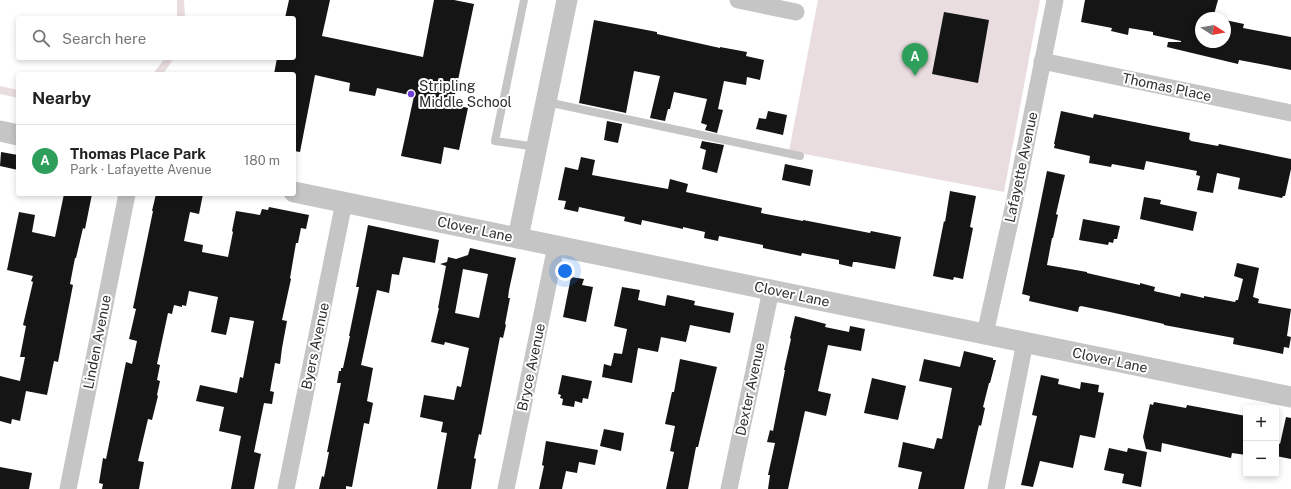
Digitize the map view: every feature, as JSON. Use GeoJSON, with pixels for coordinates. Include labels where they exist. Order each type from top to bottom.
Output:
{"type":"FeatureCollection","features":[{"type":"Feature","properties":{"kind":"street"},"geometry":{"type":"LineString","coordinates":[[518,238],[567,0]]}},
{"type":"Feature","properties":{"kind":"street"},"geometry":{"type":"LineString","coordinates":[[738,0],[796,12]]}},
{"type":"Feature","properties":{"kind":"street","name":"Lafayette Avenue"},"geometry":{"type":"LineString","coordinates":[[984,334],[1014,199],[1055,0]]}},
{"type":"Feature","properties":{"kind":"street","name":"Thomas Place"},"geometry":{"type":"LineString","coordinates":[[1042,61],[1291,113]]}},
{"type":"Feature","properties":{"kind":"street"},"geometry":{"type":"LineString","coordinates":[[0,132],[16,135]]}},
{"type":"Feature","properties":{"kind":"street","name":"Clover Lane"},"geometry":{"type":"LineString","coordinates":[[296,192],[1291,397]]}},
{"type":"Feature","properties":{"kind":"street","name":"Linden Avenue"},"geometry":{"type":"LineString","coordinates":[[68,489],[127,196]]}},
{"type":"Feature","properties":{"kind":"street","name":"Byers Avenue"},"geometry":{"type":"LineString","coordinates":[[286,489],[344,202]]}},
{"type":"Feature","properties":{"kind":"street","name":"Bryce Avenue"},"geometry":{"type":"LineString","coordinates":[[506,489],[556,246]]}},
{"type":"Feature","properties":{"kind":"street","name":"Dexter Avenue"},"geometry":{"type":"LineString","coordinates":[[729,489],[771,290]]}},
{"type":"Feature","properties":{"kind":"street"},"geometry":{"type":"LineString","coordinates":[[996,489],[1025,342]]}},
{"type":"Feature","properties":{"kind":"lane"},"geometry":{"type":"LineString","coordinates":[[524,0],[495,141],[537,147]]}},
{"type":"Feature","properties":{"kind":"lane"},"geometry":{"type":"LineString","coordinates":[[546,102],[800,156]]}},
{"type":"Feature","properties":{"kind":"shaded area"},"geometry":{"type":"Polygon","coordinates":[[[177,0],[184,0],[185,16],[177,16],[177,0]]]}},
{"type":"Feature","properties":{"kind":"shaded area"},"geometry":{"type":"Polygon","coordinates":[[[818,0],[1040,0],[1004,192],[789,151],[818,0]]]}},
{"type":"Feature","properties":{"kind":"shaded area"},"geometry":{"type":"Polygon","coordinates":[[[164,60],[173,60],[164,72],[154,72],[164,60]]]}},
{"type":"Feature","properties":{"kind":"shaded area"},"geometry":{"type":"Polygon","coordinates":[[[0,86],[16,90],[16,98],[0,94],[0,86]]]}},
{"type":"Feature","properties":{"kind":"building"},"geometry":{"type":"Polygon","coordinates":[[[289,0],[330,0],[322,36],[423,57],[434,0],[454,0],[474,4],[453,104],[468,108],[459,150],[444,147],[441,164],[401,156],[414,96],[377,88],[375,96],[349,91],[350,83],[315,75],[300,152],[296,151],[296,72],[274,72],[277,60],[296,60],[296,16],[285,16],[289,0]]]}},
{"type":"Feature","properties":{"kind":"building"},"geometry":{"type":"Polygon","coordinates":[[[1085,0],[1218,0],[1215,12],[1195,12],[1195,48],[1231,48],[1231,21],[1244,24],[1243,28],[1291,37],[1291,70],[1239,60],[1238,64],[1167,47],[1168,42],[1181,41],[1153,35],[1153,32],[1129,28],[1128,35],[1111,31],[1112,28],[1081,22],[1085,0]]]}},
{"type":"Feature","properties":{"kind":"building"},"geometry":{"type":"Polygon","coordinates":[[[944,12],[989,20],[978,83],[932,74],[944,12]]]}},
{"type":"Feature","properties":{"kind":"building"},"geometry":{"type":"Polygon","coordinates":[[[594,20],[657,32],[657,34],[720,48],[747,52],[746,56],[764,60],[760,80],[747,77],[746,85],[724,81],[718,109],[723,110],[717,133],[705,130],[707,125],[701,123],[707,99],[674,92],[670,109],[668,109],[665,121],[650,118],[660,76],[634,71],[626,113],[579,103],[594,20]]]}},
{"type":"Feature","properties":{"kind":"building"},"geometry":{"type":"Polygon","coordinates":[[[768,111],[787,115],[783,135],[756,129],[759,118],[766,119],[768,111]]]}},
{"type":"Feature","properties":{"kind":"building"},"geometry":{"type":"Polygon","coordinates":[[[1061,111],[1093,118],[1094,114],[1190,133],[1189,139],[1191,141],[1218,146],[1219,144],[1291,159],[1291,169],[1285,196],[1282,198],[1238,189],[1240,178],[1217,173],[1213,193],[1197,190],[1200,176],[1196,175],[1197,171],[1146,161],[1144,170],[1112,164],[1111,167],[1089,163],[1090,156],[1054,148],[1061,111]]]}},
{"type":"Feature","properties":{"kind":"building"},"geometry":{"type":"Polygon","coordinates":[[[607,121],[622,124],[618,143],[604,140],[607,121]]]}},
{"type":"Feature","properties":{"kind":"building"},"geometry":{"type":"Polygon","coordinates":[[[702,141],[724,145],[717,173],[702,169],[706,150],[700,148],[702,141]]]}},
{"type":"Feature","properties":{"kind":"building"},"geometry":{"type":"Polygon","coordinates":[[[1,152],[16,155],[16,170],[0,166],[1,152]]]}},
{"type":"Feature","properties":{"kind":"building"},"geometry":{"type":"Polygon","coordinates":[[[581,157],[595,160],[592,175],[668,189],[670,179],[688,184],[686,192],[762,208],[761,213],[870,233],[871,231],[901,237],[895,269],[856,262],[853,262],[852,267],[839,264],[839,260],[802,253],[801,256],[763,248],[763,245],[719,236],[718,241],[704,238],[705,232],[683,227],[683,229],[642,220],[641,225],[624,221],[625,217],[579,207],[578,212],[564,209],[566,201],[558,200],[565,167],[578,170],[581,157]]]}},
{"type":"Feature","properties":{"kind":"building"},"geometry":{"type":"Polygon","coordinates":[[[785,164],[813,170],[810,186],[782,180],[785,164]]]}},
{"type":"Feature","properties":{"kind":"building"},"geometry":{"type":"Polygon","coordinates":[[[1047,171],[1065,175],[1047,265],[1087,272],[1140,285],[1140,283],[1155,287],[1154,291],[1180,297],[1181,293],[1235,302],[1238,300],[1243,279],[1234,276],[1237,263],[1259,268],[1253,297],[1259,299],[1258,303],[1291,309],[1287,336],[1291,337],[1289,348],[1284,347],[1283,354],[1233,344],[1234,338],[1164,325],[1110,312],[1081,306],[1079,307],[1078,312],[1029,301],[1030,296],[1022,294],[1047,171]]]}},
{"type":"Feature","properties":{"kind":"building"},"geometry":{"type":"Polygon","coordinates":[[[950,191],[976,196],[970,227],[973,228],[963,279],[954,277],[953,280],[933,276],[950,191]]]}},
{"type":"Feature","properties":{"kind":"building"},"geometry":{"type":"Polygon","coordinates":[[[64,196],[92,196],[85,229],[83,228],[75,258],[70,284],[73,285],[58,362],[54,361],[47,395],[26,391],[20,421],[12,419],[11,424],[0,421],[0,376],[20,381],[25,357],[20,357],[26,326],[23,325],[33,282],[31,281],[33,276],[7,270],[19,212],[35,215],[32,232],[55,237],[64,196]]]}},
{"type":"Feature","properties":{"kind":"building"},"geometry":{"type":"Polygon","coordinates":[[[156,196],[203,196],[199,214],[190,212],[184,241],[203,245],[202,252],[228,257],[236,211],[260,215],[262,209],[268,210],[269,207],[309,215],[306,229],[301,228],[298,243],[296,243],[291,279],[282,320],[287,321],[280,364],[275,363],[270,391],[274,392],[272,404],[264,403],[254,452],[261,454],[254,489],[231,489],[241,436],[219,431],[224,407],[196,401],[200,385],[237,393],[240,377],[243,378],[254,321],[230,317],[226,335],[211,332],[218,297],[189,291],[186,306],[182,305],[182,307],[174,305],[172,314],[168,313],[157,364],[160,365],[157,380],[160,381],[158,396],[152,420],[148,419],[138,461],[144,462],[139,489],[102,489],[103,484],[99,483],[103,458],[106,459],[126,362],[132,364],[137,341],[129,339],[136,309],[133,308],[156,196]]]}},
{"type":"Feature","properties":{"kind":"building"},"geometry":{"type":"Polygon","coordinates":[[[1144,197],[1161,200],[1160,204],[1197,212],[1193,231],[1140,219],[1144,197]]]}},
{"type":"Feature","properties":{"kind":"building"},"geometry":{"type":"Polygon","coordinates":[[[1083,219],[1120,226],[1117,239],[1114,239],[1113,243],[1109,242],[1108,245],[1079,240],[1083,219]]]}},
{"type":"Feature","properties":{"kind":"building"},"geometry":{"type":"Polygon","coordinates":[[[368,225],[439,240],[435,263],[403,257],[399,275],[392,274],[389,293],[377,290],[361,365],[373,368],[367,401],[373,403],[369,424],[364,423],[352,487],[346,486],[346,489],[319,489],[322,476],[324,477],[329,452],[327,452],[341,383],[337,383],[339,371],[343,368],[350,336],[359,287],[356,287],[368,225]]]}},
{"type":"Feature","properties":{"kind":"building"},"geometry":{"type":"Polygon","coordinates":[[[470,248],[516,258],[509,290],[508,298],[510,298],[506,325],[503,338],[500,337],[481,435],[479,434],[474,458],[476,459],[471,489],[437,489],[447,433],[441,432],[443,422],[420,417],[424,395],[454,400],[457,386],[461,387],[469,348],[445,342],[444,345],[431,342],[439,308],[446,266],[440,264],[447,262],[448,257],[456,259],[468,255],[470,248]],[[463,269],[455,313],[479,318],[488,274],[463,269]]]}},
{"type":"Feature","properties":{"kind":"building"},"geometry":{"type":"Polygon","coordinates":[[[571,277],[584,279],[582,285],[593,287],[586,322],[563,317],[571,277]]]}},
{"type":"Feature","properties":{"kind":"building"},"geometry":{"type":"Polygon","coordinates":[[[622,287],[640,290],[638,300],[665,306],[667,295],[695,301],[694,305],[734,313],[730,333],[690,325],[686,342],[661,337],[658,352],[638,348],[632,383],[602,377],[604,364],[611,366],[614,353],[622,354],[627,329],[614,326],[622,287]]]}},
{"type":"Feature","properties":{"kind":"building"},"geometry":{"type":"Polygon","coordinates":[[[795,316],[826,324],[825,327],[849,332],[850,326],[865,329],[861,351],[828,345],[818,391],[831,394],[826,416],[805,411],[788,489],[768,489],[770,475],[768,475],[775,443],[767,442],[770,430],[773,431],[795,316]]]}},
{"type":"Feature","properties":{"kind":"building"},"geometry":{"type":"Polygon","coordinates":[[[964,351],[996,360],[983,407],[985,408],[981,426],[979,425],[964,489],[918,489],[922,472],[898,467],[903,442],[934,449],[937,438],[942,439],[952,388],[919,381],[924,359],[960,367],[964,351]]]}},
{"type":"Feature","properties":{"kind":"building"},"geometry":{"type":"Polygon","coordinates":[[[680,359],[717,367],[698,447],[696,447],[688,489],[666,489],[674,452],[670,451],[675,426],[665,424],[672,392],[674,392],[680,359]]]}},
{"type":"Feature","properties":{"kind":"building"},"geometry":{"type":"Polygon","coordinates":[[[562,375],[592,381],[588,399],[583,398],[582,403],[575,401],[574,407],[562,405],[563,399],[560,398],[561,395],[558,394],[562,375]]]}},
{"type":"Feature","properties":{"kind":"building"},"geometry":{"type":"Polygon","coordinates":[[[1041,375],[1059,379],[1058,384],[1080,389],[1081,382],[1099,385],[1098,392],[1104,393],[1095,438],[1080,435],[1073,468],[1040,461],[1033,487],[1021,485],[1037,416],[1032,415],[1041,375]]]}},
{"type":"Feature","properties":{"kind":"building"},"geometry":{"type":"Polygon","coordinates":[[[872,378],[906,386],[898,420],[864,413],[872,378]]]}},
{"type":"Feature","properties":{"kind":"building"},"geometry":{"type":"Polygon","coordinates":[[[1154,402],[1186,408],[1187,405],[1243,415],[1243,455],[1232,453],[1231,458],[1162,443],[1161,452],[1146,449],[1143,437],[1150,404],[1153,405],[1154,402]]]}},
{"type":"Feature","properties":{"kind":"building"},"geometry":{"type":"Polygon","coordinates":[[[1286,417],[1291,418],[1291,459],[1279,457],[1280,444],[1286,417]]]}},
{"type":"Feature","properties":{"kind":"building"},"geometry":{"type":"Polygon","coordinates":[[[604,429],[624,433],[621,451],[600,446],[604,429]]]}},
{"type":"Feature","properties":{"kind":"building"},"geometry":{"type":"Polygon","coordinates":[[[546,441],[598,450],[595,465],[579,462],[577,473],[566,471],[562,489],[539,489],[544,466],[542,465],[546,441]]]}},
{"type":"Feature","properties":{"kind":"building"},"geometry":{"type":"Polygon","coordinates":[[[1109,448],[1127,452],[1128,448],[1147,452],[1141,487],[1122,483],[1124,474],[1104,470],[1109,448]]]}},
{"type":"Feature","properties":{"kind":"building"},"geometry":{"type":"Polygon","coordinates":[[[0,467],[32,473],[29,489],[0,489],[0,467]]]}},
{"type":"Feature","properties":{"kind":"place","name":"Thomas Place Park"},"geometry":{"type":"Point","coordinates":[915,76]}},
{"type":"Feature","properties":{"kind":"place","name":"Stripling Middle School"},"geometry":{"type":"Point","coordinates":[411,94]}}]}
